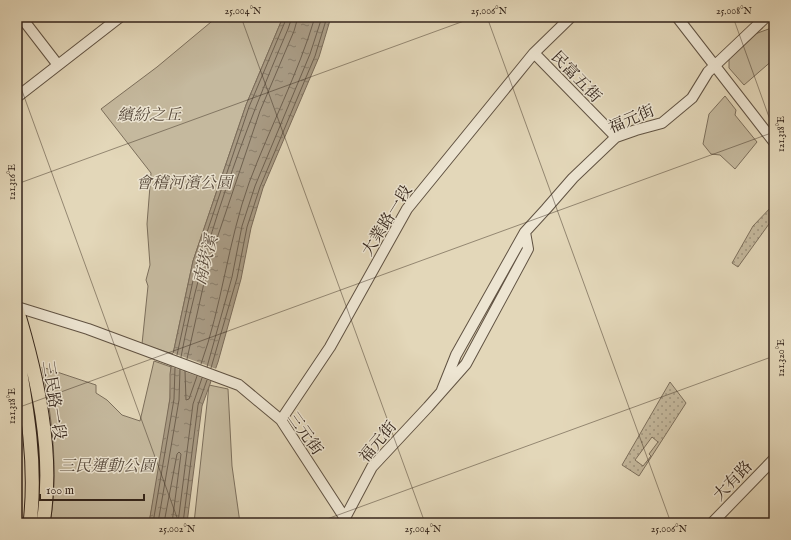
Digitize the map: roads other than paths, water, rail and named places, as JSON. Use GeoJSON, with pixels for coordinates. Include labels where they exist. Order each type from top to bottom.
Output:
{"type":"FeatureCollection","features":[{"type":"Feature","properties":{"kind":"main road","name":"三民路一段"},"geometry":{"type":"LineString","coordinates":[[17,308],[29,348],[44,441],[46,466],[46,506],[43,523]]}},
{"type":"Feature","properties":{"kind":"main road","name":"三民路一段"},"geometry":{"type":"LineString","coordinates":[[17,351],[31,442],[33,481],[30,523]]}},
{"type":"Feature","properties":{"kind":"street"},"geometry":{"type":"LineString","coordinates":[[21,17],[58,65]]}},
{"type":"Feature","properties":{"kind":"street"},"geometry":{"type":"LineString","coordinates":[[17,97],[120,17]]}},
{"type":"Feature","properties":{"kind":"street","name":"大業路一段"},"geometry":{"type":"LineString","coordinates":[[281,420],[330,347],[407,209],[534,53],[571,17]]}},
{"type":"Feature","properties":{"kind":"street"},"geometry":{"type":"LineString","coordinates":[[677,17],[774,142]]}},
{"type":"Feature","properties":{"kind":"street","name":"福元街"},"geometry":{"type":"LineString","coordinates":[[346,521],[372,467],[428,408],[442,390],[456,355],[525,232],[573,178],[616,137],[662,123],[692,98],[708,72],[766,17]]}},
{"type":"Feature","properties":{"kind":"street","name":"民富五街"},"geometry":{"type":"LineString","coordinates":[[534,53],[616,137]]}},
{"type":"Feature","properties":{"kind":"street","name":"三元街"},"geometry":{"type":"LineString","coordinates":[[17,308],[88,330],[239,385],[281,420],[346,521]]}},
{"type":"Feature","properties":{"kind":"street","name":"大有路"},"geometry":{"type":"LineString","coordinates":[[712,523],[774,459]]}},
{"type":"Feature","properties":{"kind":"water","name":"南崁溪"},"geometry":{"type":"Polygon","coordinates":[[[283,17],[331,17],[319,57],[263,188],[251,228],[241,279],[218,362],[202,406],[187,523],[149,523],[170,398],[170,374],[173,354],[193,261],[246,105],[283,17]]]}},
{"type":"Feature","properties":{"kind":"park label","name":"繽紛之丘"},"geometry":{"type":"Point","coordinates":[149,114]}},
{"type":"Feature","properties":{"kind":"park label","name":"會稽河濱公園"},"geometry":{"type":"Point","coordinates":[184,182]}},
{"type":"Feature","properties":{"kind":"park label","name":"三民運動公園"},"geometry":{"type":"Point","coordinates":[107,465]}}]}
